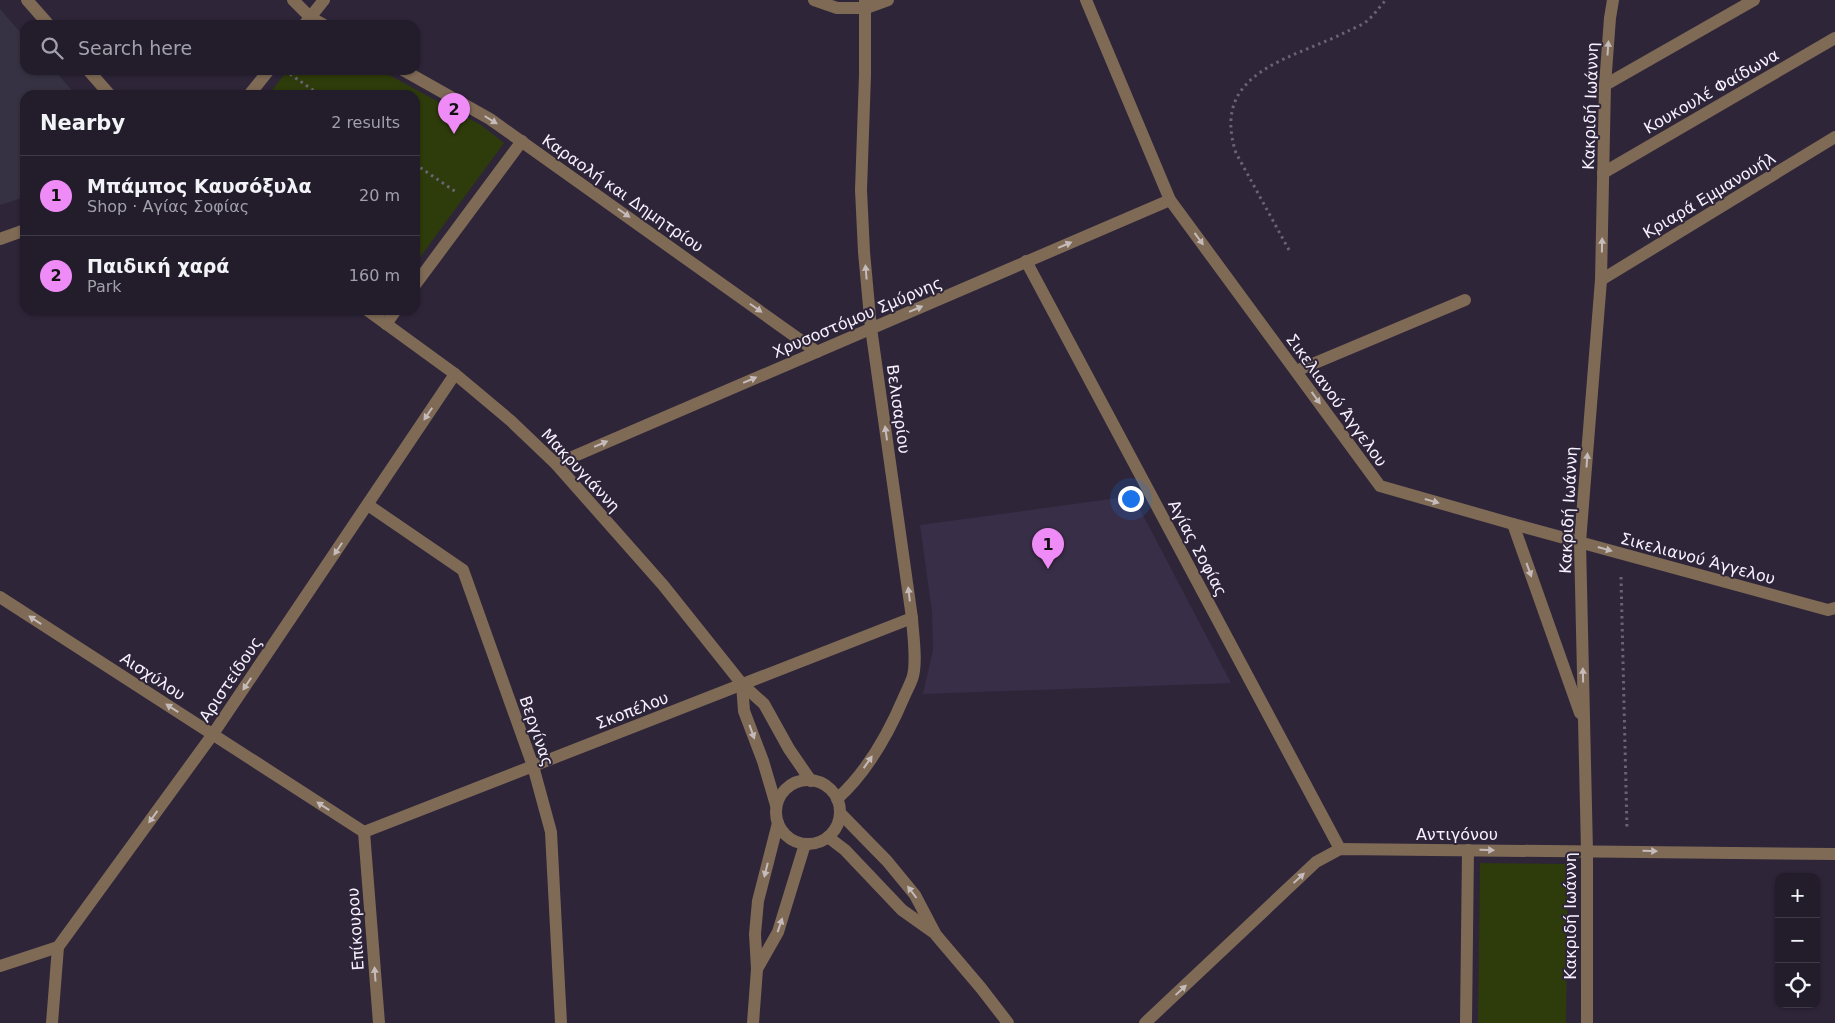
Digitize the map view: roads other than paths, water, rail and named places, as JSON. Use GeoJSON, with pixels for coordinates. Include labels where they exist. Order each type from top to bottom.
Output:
{"type":"FeatureCollection","features":[{"type":"Feature","properties":{"kind":"street"},"geometry":{"type":"LineString","coordinates":[[27,0],[45,20]]}},
{"type":"Feature","properties":{"kind":"street"},"geometry":{"type":"LineString","coordinates":[[293,0],[307,20]]}},
{"type":"Feature","properties":{"kind":"street"},"geometry":{"type":"LineString","coordinates":[[309,20],[324,0]]}},
{"type":"Feature","properties":{"kind":"street"},"geometry":{"type":"LineString","coordinates":[[814,0],[837,8],[888,0]]}},
{"type":"Feature","properties":{"kind":"street","name":"Σικελιανού Άγγελου"},"geometry":{"type":"LineString","coordinates":[[1086,0],[1170,200],[1380,486],[1828,610],[1835,608]]}},
{"type":"Feature","properties":{"kind":"street","name":"Κακριδή Ιωάννη"},"geometry":{"type":"LineString","coordinates":[[1587,1023],[1587,851],[1580,542],[1601,280],[1605,85],[1612,0]]}},
{"type":"Feature","properties":{"kind":"street"},"geometry":{"type":"LineString","coordinates":[[1605,85],[1754,0]]}},
{"type":"Feature","properties":{"kind":"street","name":"Βελισαρίου"},"geometry":{"type":"LineString","coordinates":[[837,799],[851,787],[893,723],[913,675],[914,649],[912,618],[871,328],[864,252],[861,190],[866,4]]}},
{"type":"Feature","properties":{"kind":"street","name":"Κουκουλέ Φαίδωνα"},"geometry":{"type":"LineString","coordinates":[[1603,173],[1835,38]]}},
{"type":"Feature","properties":{"kind":"street"},"geometry":{"type":"LineString","coordinates":[[92,75],[106,90]]}},
{"type":"Feature","properties":{"kind":"street"},"geometry":{"type":"LineString","coordinates":[[253,90],[265,75]]}},
{"type":"Feature","properties":{"kind":"street","name":"Καραολή και Δημητρίου"},"geometry":{"type":"LineString","coordinates":[[412,75],[490,119],[817,352]]}},
{"type":"Feature","properties":{"kind":"street","name":"Κριαρά Εμμανουήλ"},"geometry":{"type":"LineString","coordinates":[[1601,280],[1835,137]]}},
{"type":"Feature","properties":{"kind":"street"},"geometry":{"type":"LineString","coordinates":[[420,278],[522,141]]}},
{"type":"Feature","properties":{"kind":"street","name":"Χρυσοστόμου Σμύρνης"},"geometry":{"type":"LineString","coordinates":[[556,464],[1170,200]]}},
{"type":"Feature","properties":{"kind":"street"},"geometry":{"type":"LineString","coordinates":[[0,239],[20,232]]}},
{"type":"Feature","properties":{"kind":"street","name":"Αγίας Σοφίας"},"geometry":{"type":"LineString","coordinates":[[1026,262],[1340,849]]}},
{"type":"Feature","properties":{"kind":"street"},"geometry":{"type":"LineString","coordinates":[[1296,371],[1465,300]]}},
{"type":"Feature","properties":{"kind":"street","name":"Μακρυγιάννη"},"geometry":{"type":"LineString","coordinates":[[374,315],[455,374],[511,421],[556,464],[663,585],[742,684],[764,704],[789,749],[811,781],[822,784],[831,790],[837,799]]}},
{"type":"Feature","properties":{"kind":"street"},"geometry":{"type":"LineString","coordinates":[[386,324],[392,315]]}},
{"type":"Feature","properties":{"kind":"street","name":"Αριστείδους"},"geometry":{"type":"LineString","coordinates":[[58,947],[213,734],[455,374]]}},
{"type":"Feature","properties":{"kind":"street","name":"Βεργίνας"},"geometry":{"type":"LineString","coordinates":[[368,505],[463,570],[533,766],[551,832],[561,1023]]}},
{"type":"Feature","properties":{"kind":"street"},"geometry":{"type":"LineString","coordinates":[[1513,524],[1584,723]]}},
{"type":"Feature","properties":{"kind":"street","name":"Αισχύλου"},"geometry":{"type":"LineString","coordinates":[[0,597],[364,832]]}},
{"type":"Feature","properties":{"kind":"street","name":"Σκοπέλου"},"geometry":{"type":"LineString","coordinates":[[364,832],[912,618]]}},
{"type":"Feature","properties":{"kind":"street"},"geometry":{"type":"LineString","coordinates":[[742,684],[744,711],[763,762],[776,805],[778,823],[758,901],[756,934],[757,968],[753,1023]]}},
{"type":"Feature","properties":{"kind":"street"},"geometry":{"type":"LineString","coordinates":[[776,805],[781,795],[789,787],[799,782],[811,781]]}},
{"type":"Feature","properties":{"kind":"street"},"geometry":{"type":"LineString","coordinates":[[778,823],[784,833],[793,841],[805,844],[817,842],[828,837],[836,827],[840,814],[837,799]]}},
{"type":"Feature","properties":{"kind":"street"},"geometry":{"type":"LineString","coordinates":[[840,814],[887,861],[915,895],[936,935],[1008,1023]]}},
{"type":"Feature","properties":{"kind":"street","name":"Επίκουρου"},"geometry":{"type":"LineString","coordinates":[[364,832],[378,1023]]}},
{"type":"Feature","properties":{"kind":"street"},"geometry":{"type":"LineString","coordinates":[[828,837],[845,850],[902,910],[936,935]]}},
{"type":"Feature","properties":{"kind":"street"},"geometry":{"type":"LineString","coordinates":[[757,968],[778,932],[805,844]]}},
{"type":"Feature","properties":{"kind":"street","name":"Αντιγόνου"},"geometry":{"type":"LineString","coordinates":[[1145,1023],[1316,862],[1340,849],[1835,854]]}},
{"type":"Feature","properties":{"kind":"street"},"geometry":{"type":"LineString","coordinates":[[1466,1023],[1468,850]]}},
{"type":"Feature","properties":{"kind":"street"},"geometry":{"type":"LineString","coordinates":[[0,966],[58,947],[52,1023]]}},
{"type":"Feature","properties":{"kind":"place","name":"Παιδική χαρά"},"geometry":{"type":"Point","coordinates":[454,134]}},
{"type":"Feature","properties":{"kind":"place","name":"Μπάμπος Καυσόξυλα"},"geometry":{"type":"Point","coordinates":[1048,569]}}]}
